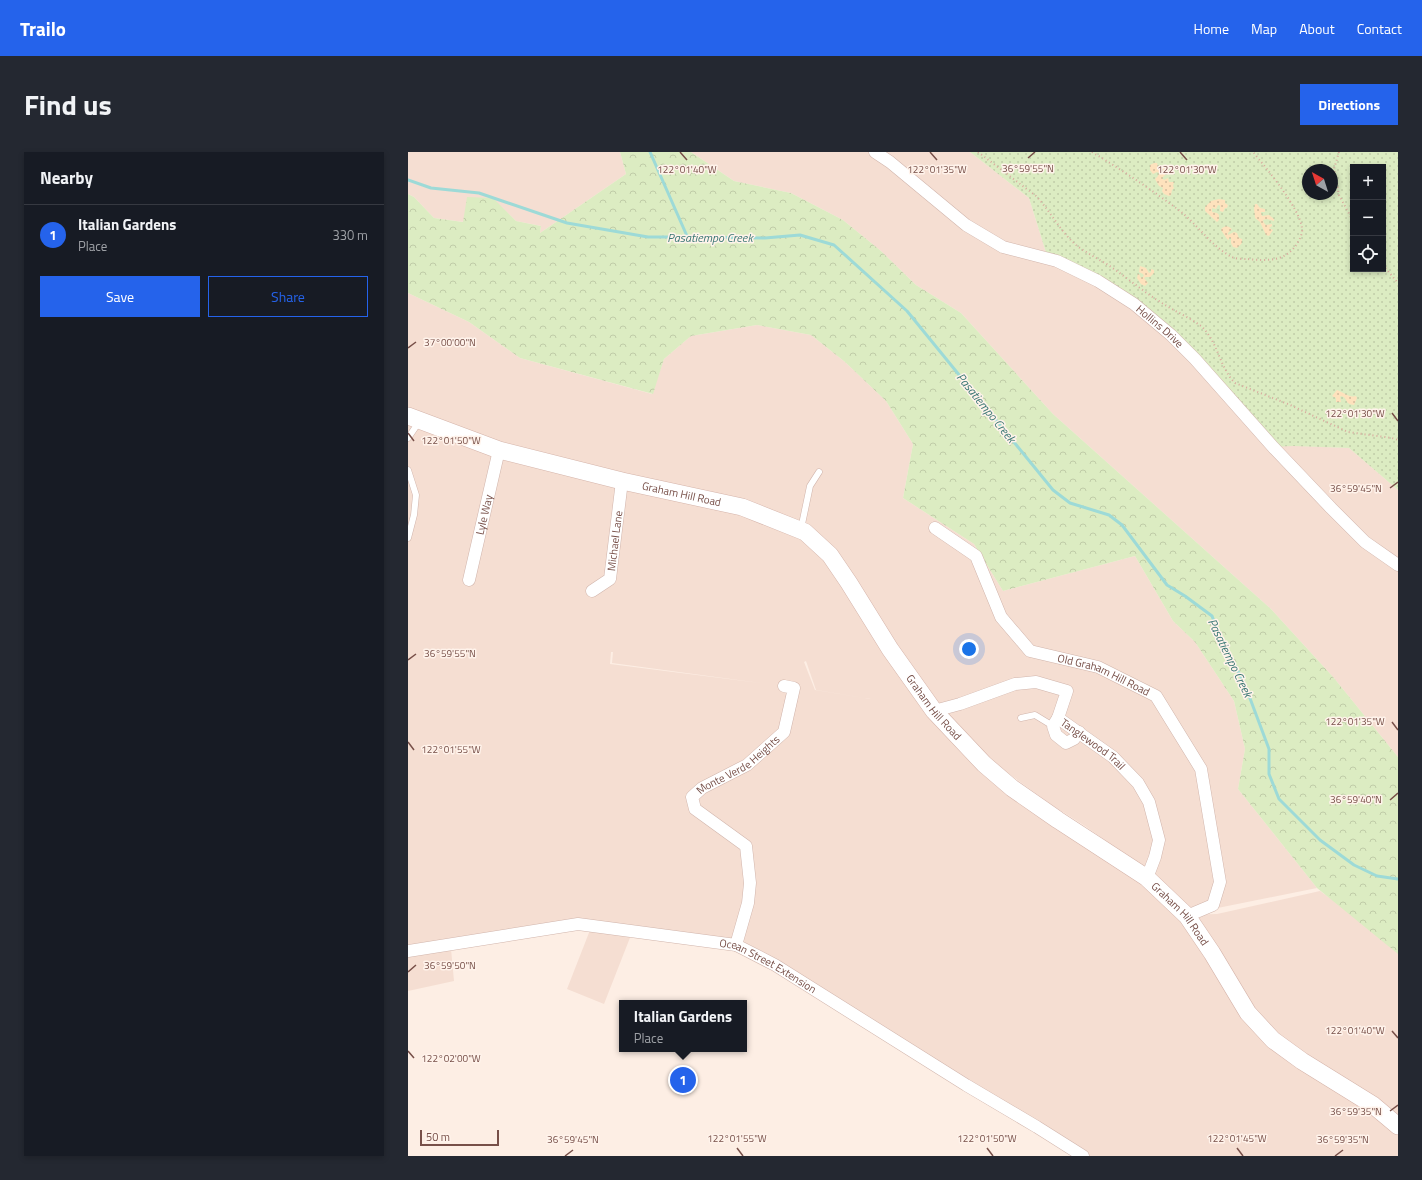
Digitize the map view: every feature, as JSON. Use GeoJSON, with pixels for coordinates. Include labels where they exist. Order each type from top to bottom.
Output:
{"type":"FeatureCollection","features":[{"type":"Feature","properties":{"kind":"main road","name":"Graham Hill Road"},"geometry":{"type":"LineString","coordinates":[[414,418],[499,450],[622,481],[742,507],[805,532],[830,555],[890,649],[934,711],[959,739],[984,764],[1012,788],[1147,878],[1187,916],[1212,953],[1248,1013],[1273,1040],[1302,1061],[1373,1105],[1398,1126]]}},
{"type":"Feature","properties":{"kind":"street","name":"Hollins Drive"},"geometry":{"type":"LineString","coordinates":[[875,152],[908,176],[966,225],[1003,247],[1057,261],[1091,278],[1134,304],[1171,335],[1190,354],[1330,508],[1365,542],[1398,566]]}},
{"type":"Feature","properties":{"kind":"street","name":"Lyle Way"},"geometry":{"type":"LineString","coordinates":[[469,580],[499,450]]}},
{"type":"Feature","properties":{"kind":"street","name":"Michael Lane"},"geometry":{"type":"LineString","coordinates":[[592,591],[610,579],[622,481]]}},
{"type":"Feature","properties":{"kind":"street","name":"Old Graham Hill Road"},"geometry":{"type":"LineString","coordinates":[[935,528],[976,556],[1001,617],[1030,651],[1098,667],[1156,696],[1201,769],[1220,882],[1213,905],[1187,916]]}},
{"type":"Feature","properties":{"kind":"street","name":"Tanglewood Trail"},"geometry":{"type":"LineString","coordinates":[[934,711],[960,704],[1015,684],[1036,682],[1067,691],[1056,722],[1079,732],[1113,757],[1138,783],[1149,802],[1159,840],[1155,857],[1147,878]]}},
{"type":"Feature","properties":{"kind":"street","name":"Monte Verde Heights"},"geometry":{"type":"LineString","coordinates":[[736,945],[748,903],[750,883],[746,846],[694,809],[692,797],[702,788],[748,765],[784,732],[794,688],[784,686]]}},
{"type":"Feature","properties":{"kind":"street"},"geometry":{"type":"LineString","coordinates":[[1056,722],[1056,735],[1066,743],[1074,739],[1079,732]]}},
{"type":"Feature","properties":{"kind":"street","name":"Ocean Street Extension"},"geometry":{"type":"LineString","coordinates":[[408,951],[578,924],[736,945],[776,965],[966,1085],[1083,1156]]}},
{"type":"Feature","properties":{"kind":"lane"},"geometry":{"type":"LineString","coordinates":[[408,438],[414,418]]}},
{"type":"Feature","properties":{"kind":"lane"},"geometry":{"type":"LineString","coordinates":[[408,470],[416,495],[414,515],[408,538]]}},
{"type":"Feature","properties":{"kind":"lane"},"geometry":{"type":"LineString","coordinates":[[800,531],[810,486],[819,472]]}},
{"type":"Feature","properties":{"kind":"lane"},"geometry":{"type":"LineString","coordinates":[[1021,718],[1035,715],[1056,722]]}},
{"type":"Feature","properties":{"kind":"path"},"geometry":{"type":"LineString","coordinates":[[978,152],[1036,196],[1043,203],[1067,237],[1082,250],[1104,263],[1155,299],[1200,326],[1213,342],[1228,376],[1235,383],[1288,404],[1348,432],[1398,440]]}},
{"type":"Feature","properties":{"kind":"path"},"geometry":{"type":"LineString","coordinates":[[1092,152],[1130,175],[1181,211],[1218,247],[1234,258],[1257,260],[1278,259],[1290,254],[1299,242],[1302,229],[1296,212],[1273,176],[1253,152]]}},
{"type":"Feature","properties":{"kind":"path"},"geometry":{"type":"LineString","coordinates":[[1339,152],[1334,170],[1339,195],[1350,215]]}},
{"type":"Feature","properties":{"kind":"path"},"geometry":{"type":"LineString","coordinates":[[1386,269],[1398,283]]}},
{"type":"Feature","properties":{"kind":"shaded area"},"geometry":{"type":"Polygon","coordinates":[[[408,152],[620,152],[626,174],[540,233],[541,226],[516,221],[492,198],[464,222],[434,218],[414,197],[408,194],[408,152]]]}},
{"type":"Feature","properties":{"kind":"shaded area"},"geometry":{"type":"Polygon","coordinates":[[[691,152],[970,152],[1029,198],[1048,259],[1131,301],[1276,445],[1349,448],[1398,490],[1398,757],[1334,678],[1271,609],[1053,414],[961,313],[916,285],[881,251],[843,220],[791,193],[734,181],[691,152]]]}},
{"type":"Feature","properties":{"kind":"shaded area"},"geometry":{"type":"Polygon","coordinates":[[[408,293],[469,322],[520,358],[652,394],[664,359],[691,336],[757,325],[811,335],[845,362],[886,401],[913,444],[903,498],[974,544],[1003,591],[1135,556],[1173,621],[1195,642],[1234,701],[1245,749],[1238,789],[1317,888],[1183,915],[1217,914],[1320,891],[1398,947],[1398,1156],[1080,1156],[739,943],[633,930],[604,1004],[567,989],[592,925],[577,923],[450,938],[454,981],[408,991],[408,293]],[[611,652],[610,664],[767,684],[612,663],[613,652],[611,652]],[[806,661],[804,662],[815,690],[871,699],[816,690],[806,661]],[[995,765],[1038,797],[1144,868],[995,765]]]}},
{"type":"Feature","properties":{"kind":"green space"},"geometry":{"type":"Polygon","coordinates":[[[620,152],[691,152],[734,181],[791,193],[843,220],[881,251],[916,285],[961,313],[1053,414],[1271,609],[1334,678],[1398,757],[1398,954],[1317,888],[1238,789],[1245,749],[1234,701],[1195,642],[1173,621],[1135,556],[1003,591],[974,544],[903,498],[913,444],[886,401],[845,362],[811,335],[757,325],[691,336],[664,359],[653,394],[520,358],[469,322],[408,293],[408,194],[414,197],[434,218],[463,222],[467,197],[493,198],[516,221],[541,226],[540,233],[626,174],[620,152]]]}},
{"type":"Feature","properties":{"kind":"green space"},"geometry":{"type":"Polygon","coordinates":[[[970,152],[1398,152],[1398,490],[1349,448],[1293,446],[1271,447],[1151,316],[1048,259],[1029,198],[970,152]]]}},
{"type":"Feature","properties":{"kind":"sand"},"geometry":{"type":"Polygon","coordinates":[[[1157,163],[1159,169],[1163,166],[1165,168],[1166,174],[1162,178],[1164,180],[1168,178],[1169,182],[1174,182],[1174,188],[1169,196],[1164,194],[1162,191],[1163,188],[1159,186],[1155,179],[1159,173],[1157,172],[1153,174],[1150,170],[1150,165],[1157,163]]]}},
{"type":"Feature","properties":{"kind":"sand"},"geometry":{"type":"Polygon","coordinates":[[[1219,199],[1225,200],[1225,203],[1228,205],[1223,212],[1220,211],[1219,205],[1216,209],[1212,208],[1212,212],[1219,215],[1219,220],[1217,222],[1205,211],[1205,207],[1211,201],[1219,199]]]}},
{"type":"Feature","properties":{"kind":"sand"},"geometry":{"type":"Polygon","coordinates":[[[1255,204],[1257,204],[1260,208],[1265,209],[1265,212],[1261,212],[1262,216],[1269,215],[1274,219],[1274,221],[1267,219],[1263,220],[1266,225],[1272,224],[1269,228],[1273,230],[1269,236],[1266,235],[1260,222],[1255,218],[1255,204]]]}},
{"type":"Feature","properties":{"kind":"sand"},"geometry":{"type":"Polygon","coordinates":[[[1226,226],[1232,229],[1228,235],[1234,232],[1237,233],[1239,238],[1242,239],[1242,243],[1237,248],[1233,247],[1231,238],[1229,238],[1229,240],[1227,239],[1221,230],[1226,226]]]}},
{"type":"Feature","properties":{"kind":"sand"},"geometry":{"type":"Polygon","coordinates":[[[1140,266],[1146,268],[1149,273],[1151,272],[1151,269],[1154,270],[1154,273],[1150,277],[1144,278],[1148,283],[1145,286],[1141,284],[1137,278],[1138,274],[1141,278],[1144,276],[1139,272],[1140,266]]]}},
{"type":"Feature","properties":{"kind":"sand"},"geometry":{"type":"Polygon","coordinates":[[[1337,390],[1348,396],[1356,396],[1357,398],[1354,405],[1348,403],[1344,397],[1341,396],[1341,402],[1336,402],[1336,398],[1332,396],[1337,390]]]}},
{"type":"Feature","properties":{"kind":"waterway"},"geometry":{"type":"LineString","coordinates":[[650,152],[687,236]]}},
{"type":"Feature","properties":{"kind":"waterway","name":"Pasatiempo Creek"},"geometry":{"type":"LineString","coordinates":[[408,180],[431,188],[479,193],[567,223],[648,237],[765,238],[800,235],[834,245],[907,311],[1053,490],[1070,503],[1109,515],[1122,525],[1167,585],[1212,616],[1219,634],[1245,685],[1269,749],[1269,774],[1279,799],[1320,840],[1354,865],[1377,876],[1398,879]]}},
{"type":"Feature","properties":{"kind":"place","name":"Italian Gardens"},"geometry":{"type":"Point","coordinates":[683,1080]}}]}
